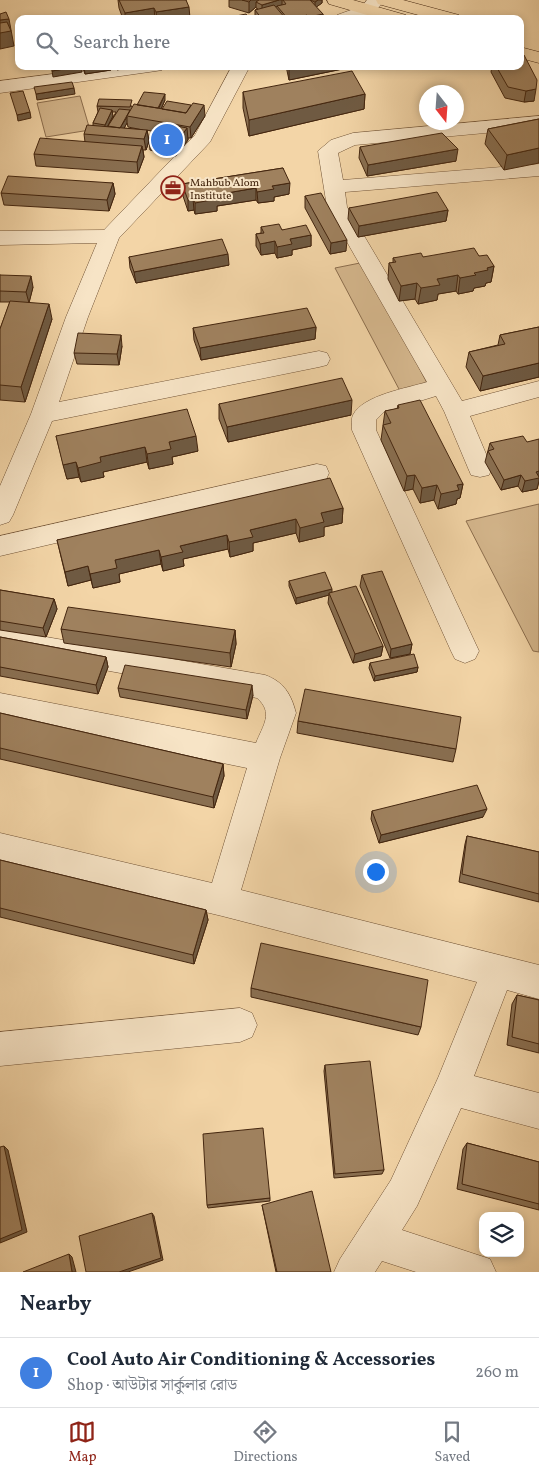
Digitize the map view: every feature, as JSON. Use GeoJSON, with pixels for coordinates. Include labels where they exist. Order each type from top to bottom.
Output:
{"type":"FeatureCollection","features":[{"type":"Feature","properties":{"kind":"main road"},"geometry":{"type":"LineString","coordinates":[[335,0],[372,5],[392,15]]}},
{"type":"Feature","properties":{"kind":"main road"},"geometry":{"type":"LineString","coordinates":[[384,0],[438,15]]}},
{"type":"Feature","properties":{"kind":"main road"},"geometry":{"type":"LineString","coordinates":[[524,38],[539,42]]}},
{"type":"Feature","properties":{"kind":"main road"},"geometry":{"type":"LineString","coordinates":[[524,53],[539,58]]}},
{"type":"Feature","properties":{"kind":"street"},"geometry":{"type":"LineString","coordinates":[[351,15],[372,5]]}},
{"type":"Feature","properties":{"kind":"street"},"geometry":{"type":"LineString","coordinates":[[0,87],[126,70]]}},
{"type":"Feature","properties":{"kind":"street"},"geometry":{"type":"LineString","coordinates":[[0,515],[8,475],[43,414],[77,317],[110,236],[203,138],[238,70]]}},
{"type":"Feature","properties":{"kind":"street"},"geometry":{"type":"LineString","coordinates":[[480,468],[456,412],[442,386],[338,207],[336,187],[328,151],[338,144],[353,139],[539,122]]}},
{"type":"Feature","properties":{"kind":"street"},"geometry":{"type":"LineString","coordinates":[[336,187],[539,170]]}},
{"type":"Feature","properties":{"kind":"street"},"geometry":{"type":"LineString","coordinates":[[0,238],[110,236]]}},
{"type":"Feature","properties":{"kind":"street"},"geometry":{"type":"LineString","coordinates":[[43,414],[319,359]]}},
{"type":"Feature","properties":{"kind":"street"},"geometry":{"type":"LineString","coordinates":[[442,386],[376,406],[364,417],[364,430],[465,651]]}},
{"type":"Feature","properties":{"kind":"street"},"geometry":{"type":"LineString","coordinates":[[456,412],[539,389]]}},
{"type":"Feature","properties":{"kind":"street"},"geometry":{"type":"LineString","coordinates":[[0,546],[318,473]]}},
{"type":"Feature","properties":{"kind":"street"},"geometry":{"type":"LineString","coordinates":[[0,640],[265,687],[278,699],[282,712],[265,758],[222,901]]}},
{"type":"Feature","properties":{"kind":"street"},"geometry":{"type":"LineString","coordinates":[[0,705],[265,758]]}},
{"type":"Feature","properties":{"kind":"street"},"geometry":{"type":"LineString","coordinates":[[0,848],[222,901],[539,982]]}},
{"type":"Feature","properties":{"kind":"street"},"geometry":{"type":"LineString","coordinates":[[353,1272],[404,1192],[452,1088],[498,971]]}},
{"type":"Feature","properties":{"kind":"street"},"geometry":{"type":"LineString","coordinates":[[0,1049],[240,1024]]}},
{"type":"Feature","properties":{"kind":"street"},"geometry":{"type":"LineString","coordinates":[[452,1088],[539,1111]]}},
{"type":"Feature","properties":{"kind":"street"},"geometry":{"type":"LineString","coordinates":[[373,1240],[477,1272]]}},
{"type":"Feature","properties":{"kind":"shaded area"},"geometry":{"type":"Polygon","coordinates":[[[80,96],[90,130],[46,137],[37,103],[80,96]]]}},
{"type":"Feature","properties":{"kind":"shaded area"},"geometry":{"type":"Polygon","coordinates":[[[365,262],[428,385],[400,391],[335,268],[365,262]]]}},
{"type":"Feature","properties":{"kind":"shaded area"},"geometry":{"type":"Polygon","coordinates":[[[539,504],[539,652],[533,651],[466,521],[539,504]]]}},
{"type":"Feature","properties":{"kind":"building"},"geometry":{"type":"Polygon","coordinates":[[[119,0],[186,0],[189,7],[156,12],[154,8],[125,13],[119,0]]]}},
{"type":"Feature","properties":{"kind":"building"},"geometry":{"type":"Polygon","coordinates":[[[259,0],[279,0],[262,5],[256,2],[259,0]]]}},
{"type":"Feature","properties":{"kind":"building"},"geometry":{"type":"Polygon","coordinates":[[[283,0],[310,0],[323,14],[285,15],[277,6],[286,4],[283,0]]]}},
{"type":"Feature","properties":{"kind":"building"},"geometry":{"type":"Polygon","coordinates":[[[274,5],[283,15],[259,15],[255,10],[274,5]]]}},
{"type":"Feature","properties":{"kind":"building"},"geometry":{"type":"Polygon","coordinates":[[[6,12],[9,19],[0,20],[0,14],[6,12]]]}},
{"type":"Feature","properties":{"kind":"building"},"geometry":{"type":"Polygon","coordinates":[[[7,22],[11,31],[0,33],[0,23],[7,22]]]}},
{"type":"Feature","properties":{"kind":"building"},"geometry":{"type":"Polygon","coordinates":[[[524,55],[537,80],[536,89],[526,91],[508,87],[498,70],[524,70],[524,55]]]}},
{"type":"Feature","properties":{"kind":"building"},"geometry":{"type":"Polygon","coordinates":[[[352,71],[365,94],[249,120],[243,92],[352,71]]]}},
{"type":"Feature","properties":{"kind":"building"},"geometry":{"type":"Polygon","coordinates":[[[72,82],[74,88],[36,94],[34,87],[72,82]]]}},
{"type":"Feature","properties":{"kind":"building"},"geometry":{"type":"Polygon","coordinates":[[[23,91],[30,112],[17,115],[10,93],[23,91]]]}},
{"type":"Feature","properties":{"kind":"building"},"geometry":{"type":"Polygon","coordinates":[[[144,92],[165,94],[158,108],[137,105],[144,92]]]}},
{"type":"Feature","properties":{"kind":"building"},"geometry":{"type":"Polygon","coordinates":[[[99,99],[132,100],[130,107],[97,106],[99,99]]]}},
{"type":"Feature","properties":{"kind":"building"},"geometry":{"type":"Polygon","coordinates":[[[167,101],[191,105],[186,113],[162,109],[167,101]]]}},
{"type":"Feature","properties":{"kind":"building"},"geometry":{"type":"Polygon","coordinates":[[[193,103],[204,105],[190,127],[127,116],[134,104],[186,113],[193,103]]]}},
{"type":"Feature","properties":{"kind":"building"},"geometry":{"type":"Polygon","coordinates":[[[100,108],[112,110],[105,125],[93,123],[100,108]]]}},
{"type":"Feature","properties":{"kind":"building"},"geometry":{"type":"Polygon","coordinates":[[[119,109],[130,110],[120,128],[108,126],[119,109]]]}},
{"type":"Feature","properties":{"kind":"building"},"geometry":{"type":"Polygon","coordinates":[[[539,119],[539,148],[507,155],[488,129],[539,119]]]}},
{"type":"Feature","properties":{"kind":"building"},"geometry":{"type":"Polygon","coordinates":[[[161,123],[187,128],[175,145],[149,139],[161,123]]]}},
{"type":"Feature","properties":{"kind":"building"},"geometry":{"type":"Polygon","coordinates":[[[87,125],[147,130],[144,139],[84,134],[87,125]]]}},
{"type":"Feature","properties":{"kind":"building"},"geometry":{"type":"Polygon","coordinates":[[[442,133],[458,149],[368,165],[360,147],[442,133]]]}},
{"type":"Feature","properties":{"kind":"building"},"geometry":{"type":"Polygon","coordinates":[[[40,138],[142,146],[137,162],[34,154],[40,138]]]}},
{"type":"Feature","properties":{"kind":"building"},"geometry":{"type":"Polygon","coordinates":[[[283,168],[290,183],[272,186],[274,189],[257,192],[256,188],[215,195],[217,199],[195,203],[193,199],[188,200],[182,184],[283,168]]]}},
{"type":"Feature","properties":{"kind":"building"},"geometry":{"type":"Polygon","coordinates":[[[8,176],[113,183],[107,200],[1,193],[8,176]]]}},
{"type":"Feature","properties":{"kind":"building"},"geometry":{"type":"Polygon","coordinates":[[[437,192],[448,210],[359,226],[349,208],[437,192]]]}},
{"type":"Feature","properties":{"kind":"building"},"geometry":{"type":"Polygon","coordinates":[[[321,193],[347,240],[331,243],[305,196],[321,193]]]}},
{"type":"Feature","properties":{"kind":"building"},"geometry":{"type":"Polygon","coordinates":[[[279,224],[282,230],[306,225],[311,235],[290,239],[292,244],[277,247],[275,241],[260,244],[256,234],[264,233],[261,227],[279,224]]]}},
{"type":"Feature","properties":{"kind":"building"},"geometry":{"type":"Polygon","coordinates":[[[222,239],[228,254],[134,272],[129,257],[222,239]]]}},
{"type":"Feature","properties":{"kind":"building"},"geometry":{"type":"Polygon","coordinates":[[[474,248],[479,256],[487,255],[494,266],[487,268],[488,270],[474,273],[476,275],[460,278],[458,275],[437,279],[440,285],[421,288],[417,283],[401,286],[389,263],[396,262],[393,258],[421,253],[423,257],[474,248]]]}},
{"type":"Feature","properties":{"kind":"building"},"geometry":{"type":"Polygon","coordinates":[[[0,275],[31,276],[26,292],[0,291],[0,275]]]}},
{"type":"Feature","properties":{"kind":"building"},"geometry":{"type":"Polygon","coordinates":[[[10,301],[49,304],[21,387],[0,385],[0,329],[10,301]]]}},
{"type":"Feature","properties":{"kind":"building"},"geometry":{"type":"Polygon","coordinates":[[[307,308],[316,327],[200,348],[193,328],[307,308]]]}},
{"type":"Feature","properties":{"kind":"building"},"geometry":{"type":"Polygon","coordinates":[[[539,327],[539,363],[483,376],[469,352],[505,344],[500,335],[539,327]]]}},
{"type":"Feature","properties":{"kind":"building"},"geometry":{"type":"Polygon","coordinates":[[[78,333],[121,335],[117,354],[74,353],[78,333]]]}},
{"type":"Feature","properties":{"kind":"building"},"geometry":{"type":"Polygon","coordinates":[[[342,378],[352,400],[227,427],[219,404],[342,378]]]}},
{"type":"Feature","properties":{"kind":"building"},"geometry":{"type":"Polygon","coordinates":[[[420,400],[463,484],[457,485],[459,490],[441,494],[437,485],[422,488],[415,475],[407,476],[383,425],[391,423],[385,411],[399,408],[398,405],[420,400]]]}},
{"type":"Feature","properties":{"kind":"building"},"geometry":{"type":"Polygon","coordinates":[[[187,409],[196,436],[169,442],[171,449],[147,454],[145,447],[100,457],[101,462],[78,468],[76,462],[63,465],[56,436],[187,409]]]}},
{"type":"Feature","properties":{"kind":"building"},"geometry":{"type":"Polygon","coordinates":[[[523,436],[527,442],[539,439],[539,471],[536,472],[539,478],[525,481],[521,475],[504,480],[488,451],[494,449],[490,443],[523,436]]]}},
{"type":"Feature","properties":{"kind":"building"},"geometry":{"type":"Polygon","coordinates":[[[330,478],[343,508],[321,513],[324,522],[300,528],[296,519],[250,530],[253,537],[229,542],[227,535],[180,546],[183,552],[161,557],[159,550],[115,560],[117,568],[90,574],[88,566],[65,572],[57,540],[330,478]]]}},
{"type":"Feature","properties":{"kind":"building"},"geometry":{"type":"Polygon","coordinates":[[[382,571],[412,644],[391,649],[362,575],[382,571]]]}},
{"type":"Feature","properties":{"kind":"building"},"geometry":{"type":"Polygon","coordinates":[[[325,572],[332,589],[296,598],[289,581],[325,572]]]}},
{"type":"Feature","properties":{"kind":"building"},"geometry":{"type":"Polygon","coordinates":[[[356,586],[383,646],[355,654],[329,593],[356,586]]]}},
{"type":"Feature","properties":{"kind":"building"},"geometry":{"type":"Polygon","coordinates":[[[0,590],[54,599],[43,628],[0,621],[0,590]]]}},
{"type":"Feature","properties":{"kind":"building"},"geometry":{"type":"Polygon","coordinates":[[[68,607],[235,630],[230,653],[61,629],[68,607]]]}},
{"type":"Feature","properties":{"kind":"building"},"geometry":{"type":"Polygon","coordinates":[[[0,637],[106,657],[96,685],[0,667],[0,637]]]}},
{"type":"Feature","properties":{"kind":"building"},"geometry":{"type":"Polygon","coordinates":[[[414,654],[418,667],[375,676],[370,663],[414,654]]]}},
{"type":"Feature","properties":{"kind":"building"},"geometry":{"type":"Polygon","coordinates":[[[125,665],[252,685],[246,710],[118,688],[125,665]]]}},
{"type":"Feature","properties":{"kind":"building"},"geometry":{"type":"Polygon","coordinates":[[[305,689],[461,717],[456,749],[298,721],[305,689]]]}},
{"type":"Feature","properties":{"kind":"building"},"geometry":{"type":"Polygon","coordinates":[[[0,713],[223,764],[213,797],[0,748],[0,713]]]}},
{"type":"Feature","properties":{"kind":"building"},"geometry":{"type":"Polygon","coordinates":[[[477,785],[487,809],[381,835],[372,811],[477,785]]]}},
{"type":"Feature","properties":{"kind":"building"},"geometry":{"type":"Polygon","coordinates":[[[467,836],[539,852],[539,894],[462,874],[467,836]]]}},
{"type":"Feature","properties":{"kind":"building"},"geometry":{"type":"Polygon","coordinates":[[[0,860],[206,910],[193,955],[0,908],[0,860]]]}},
{"type":"Feature","properties":{"kind":"building"},"geometry":{"type":"Polygon","coordinates":[[[261,943],[428,980],[421,1027],[251,988],[261,943]]]}},
{"type":"Feature","properties":{"kind":"building"},"geometry":{"type":"Polygon","coordinates":[[[517,995],[539,1000],[539,1044],[512,1037],[517,995]]]}},
{"type":"Feature","properties":{"kind":"building"},"geometry":{"type":"Polygon","coordinates":[[[370,1061],[384,1170],[335,1174],[325,1065],[370,1061]]]}},
{"type":"Feature","properties":{"kind":"building"},"geometry":{"type":"Polygon","coordinates":[[[263,1128],[270,1198],[207,1205],[203,1134],[263,1128]]]}},
{"type":"Feature","properties":{"kind":"building"},"geometry":{"type":"Polygon","coordinates":[[[467,1143],[539,1162],[539,1204],[462,1184],[467,1143]]]}},
{"type":"Feature","properties":{"kind":"building"},"geometry":{"type":"Polygon","coordinates":[[[4,1146],[22,1230],[0,1239],[0,1147],[4,1146]]]}},
{"type":"Feature","properties":{"kind":"building"},"geometry":{"type":"Polygon","coordinates":[[[312,1191],[331,1272],[277,1272],[262,1205],[312,1191]]]}},
{"type":"Feature","properties":{"kind":"building"},"geometry":{"type":"Polygon","coordinates":[[[152,1213],[161,1258],[119,1272],[86,1272],[79,1236],[152,1213]]]}},
{"type":"Feature","properties":{"kind":"building"},"geometry":{"type":"Polygon","coordinates":[[[69,1254],[72,1272],[23,1272],[69,1254]]]}},
{"type":"Feature","properties":{"kind":"place","name":"Cool Auto Air Conditioning & Accessories"},"geometry":{"type":"Point","coordinates":[167,140]}},
{"type":"Feature","properties":{"kind":"place","name":"Mahbub Alom Institute"},"geometry":{"type":"Point","coordinates":[173,188]}}]}
